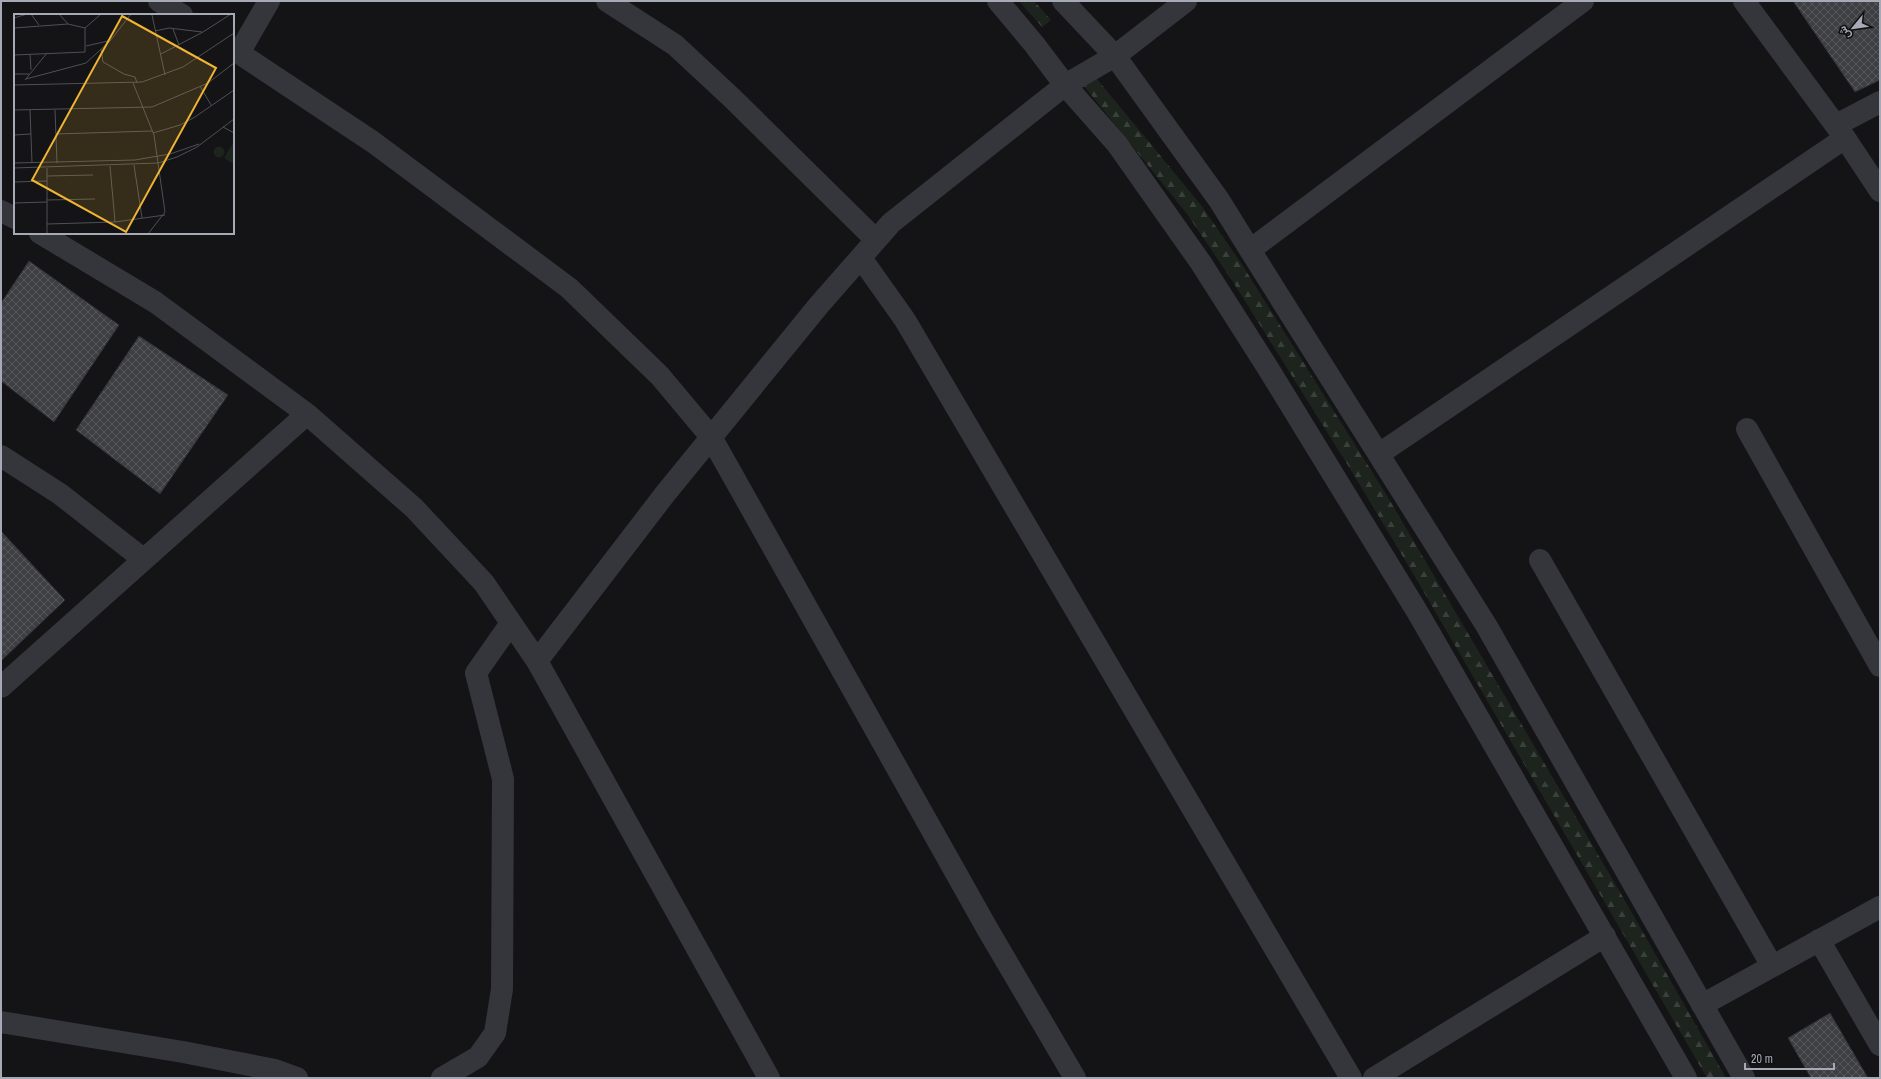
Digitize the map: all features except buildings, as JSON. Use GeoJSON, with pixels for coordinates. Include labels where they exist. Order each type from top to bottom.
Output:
{"type":"FeatureCollection","features":[{"type":"Feature","properties":{"kind":"street"},"geometry":{"type":"LineString","coordinates":[[159,1],[180,14]]}},
{"type":"Feature","properties":{"kind":"street"},"geometry":{"type":"LineString","coordinates":[[270,1],[236,51],[373,142],[569,288],[660,376],[711,437],[984,923],[1075,1078]]}},
{"type":"Feature","properties":{"kind":"street"},"geometry":{"type":"LineString","coordinates":[[607,1],[675,45],[732,98],[876,240]]}},
{"type":"Feature","properties":{"kind":"street"},"geometry":{"type":"LineString","coordinates":[[998,1],[1034,44],[1065,85],[1117,144],[1201,263],[1262,358],[1418,613],[1686,1078]]}},
{"type":"Feature","properties":{"kind":"street"},"geometry":{"type":"LineString","coordinates":[[1063,1],[1115,56],[1219,200],[1486,625],[1744,1078]]}},
{"type":"Feature","properties":{"kind":"street"},"geometry":{"type":"LineString","coordinates":[[537,661],[664,494],[819,305],[891,223],[1065,85],[1115,56],[1186,1]]}},
{"type":"Feature","properties":{"kind":"street"},"geometry":{"type":"LineString","coordinates":[[1250,250],[1583,1]]}},
{"type":"Feature","properties":{"kind":"street"},"geometry":{"type":"LineString","coordinates":[[1744,1],[1841,131],[1880,191]]}},
{"type":"Feature","properties":{"kind":"street"},"geometry":{"type":"LineString","coordinates":[[1379,454],[1841,131],[1880,102]]}},
{"type":"Feature","properties":{"kind":"street"},"geometry":{"type":"LineString","coordinates":[[1,211],[14,218]]}},
{"type":"Feature","properties":{"kind":"street"},"geometry":{"type":"LineString","coordinates":[[42,234],[155,302],[307,414],[414,508],[484,583],[537,661],[769,1078]]}},
{"type":"Feature","properties":{"kind":"street"},"geometry":{"type":"LineString","coordinates":[[860,258],[905,320],[1351,1078]]}},
{"type":"Feature","properties":{"kind":"street"},"geometry":{"type":"LineString","coordinates":[[1,687],[307,414]]}},
{"type":"Feature","properties":{"kind":"street"},"geometry":{"type":"LineString","coordinates":[[1747,429],[1880,666]]}},
{"type":"Feature","properties":{"kind":"street"},"geometry":{"type":"LineString","coordinates":[[1,456],[60,494],[143,559]]}},
{"type":"Feature","properties":{"kind":"street"},"geometry":{"type":"LineString","coordinates":[[1540,560],[1772,966]]}},
{"type":"Feature","properties":{"kind":"street"},"geometry":{"type":"LineString","coordinates":[[442,1078],[478,1057],[496,1033],[502,989],[503,779],[476,673],[511,623]]}},
{"type":"Feature","properties":{"kind":"street"},"geometry":{"type":"LineString","coordinates":[[1702,1005],[1880,907]]}},
{"type":"Feature","properties":{"kind":"street"},"geometry":{"type":"LineString","coordinates":[[1374,1078],[1605,936]]}},
{"type":"Feature","properties":{"kind":"street"},"geometry":{"type":"LineString","coordinates":[[1819,940],[1880,1045]]}},
{"type":"Feature","properties":{"kind":"street"},"geometry":{"type":"LineString","coordinates":[[1,1022],[183,1052],[297,1078]]}},
{"type":"Feature","properties":{"kind":"green space"},"geometry":{"type":"Polygon","coordinates":[[[1019,1],[1034,1],[1051,20],[1042,27],[1019,1]]]}},
{"type":"Feature","properties":{"kind":"green space"},"geometry":{"type":"Polygon","coordinates":[[[1092,73],[1201,205],[1241,263],[1386,494],[1620,892],[1726,1078],[1707,1078],[1411,570],[1349,467],[1233,282],[1187,214],[1084,86],[1092,73]]]}}]}
